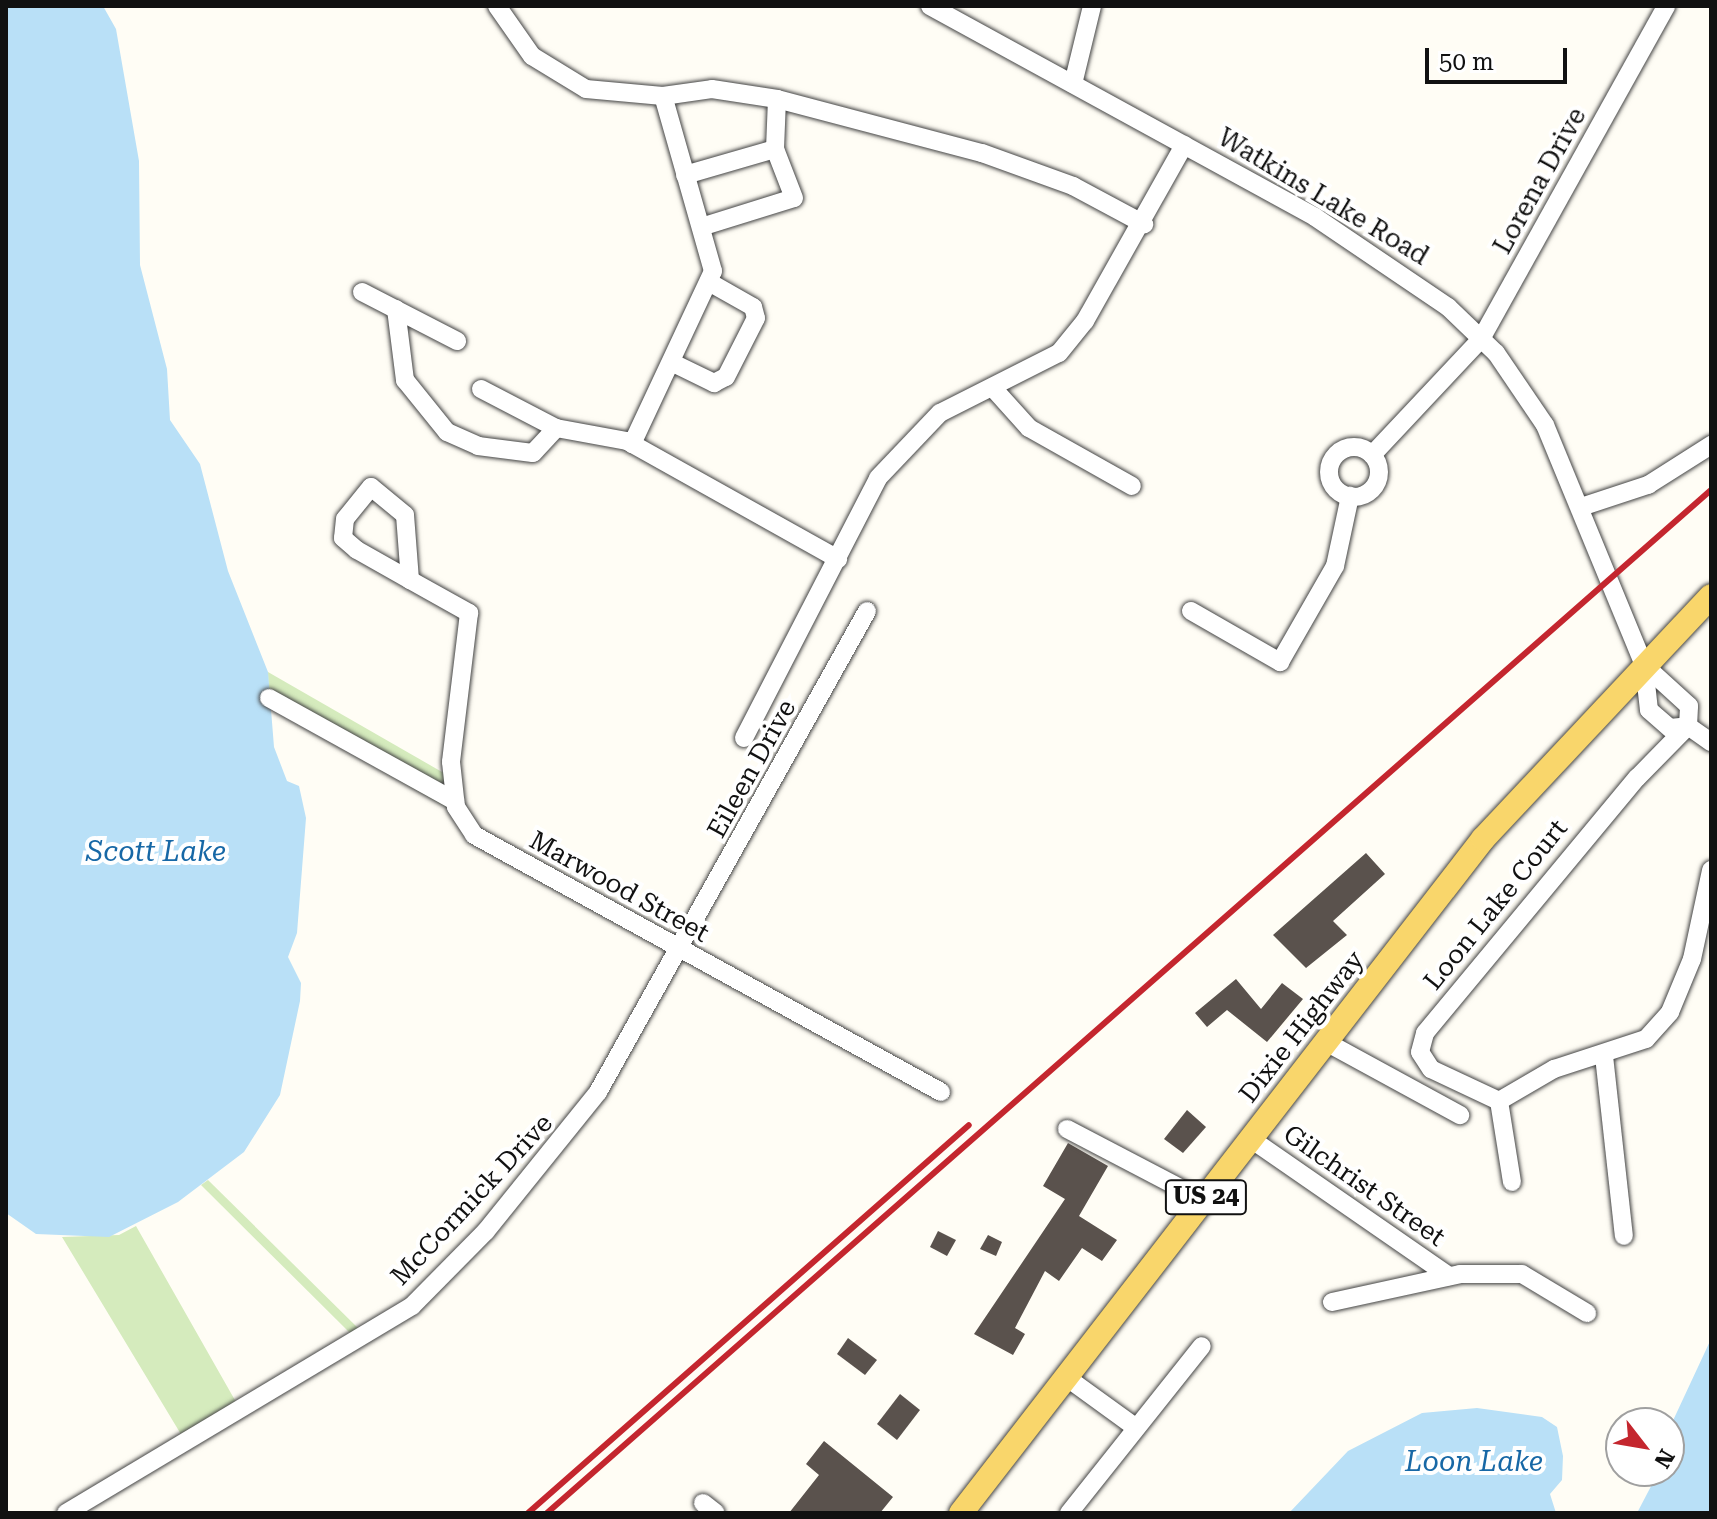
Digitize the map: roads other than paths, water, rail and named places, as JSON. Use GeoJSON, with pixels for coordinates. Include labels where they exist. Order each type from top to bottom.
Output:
{"type":"FeatureCollection","features":[{"type":"Feature","properties":{"kind":"main road","name":"Dixie Highway"},"geometry":{"type":"LineString","coordinates":[[961,1513],[1483,839],[1711,596]]}},
{"type":"Feature","properties":{"kind":"street"},"geometry":{"type":"LineString","coordinates":[[497,6],[532,56],[586,89],[663,96],[712,89],[777,99],[982,153],[1073,186],[1144,224]]}},
{"type":"Feature","properties":{"kind":"street","name":"Watkins Lake Road"},"geometry":{"type":"LineString","coordinates":[[930,6],[1184,145],[1397,267],[1481,339],[1545,425],[1644,665],[1649,710],[1670,728],[1688,726],[1711,742]]}},
{"type":"Feature","properties":{"kind":"street"},"geometry":{"type":"LineString","coordinates":[[1073,84],[1092,6]]}},
{"type":"Feature","properties":{"kind":"street","name":"Lorena Drive"},"geometry":{"type":"LineString","coordinates":[[1372,455],[1481,339],[1657,9]]}},
{"type":"Feature","properties":{"kind":"street"},"geometry":{"type":"LineString","coordinates":[[632,444],[673,363],[713,271],[663,96]]}},
{"type":"Feature","properties":{"kind":"street"},"geometry":{"type":"LineString","coordinates":[[701,227],[794,198],[775,149],[777,99]]}},
{"type":"Feature","properties":{"kind":"street","name":"Watkins Lake Road"},"geometry":{"type":"LineString","coordinates":[[744,738],[878,478],[911,439],[940,413],[1059,353],[1144,224],[1184,145]]}},
{"type":"Feature","properties":{"kind":"street"},"geometry":{"type":"LineString","coordinates":[[685,175],[775,149]]}},
{"type":"Feature","properties":{"kind":"street"},"geometry":{"type":"LineString","coordinates":[[673,363],[714,383],[726,377],[756,318],[753,307],[709,282]]}},
{"type":"Feature","properties":{"kind":"street"},"geometry":{"type":"LineString","coordinates":[[362,292],[457,341]]}},
{"type":"Feature","properties":{"kind":"street"},"geometry":{"type":"LineString","coordinates":[[396,309],[405,380],[447,432],[478,446],[533,453],[556,428]]}},
{"type":"Feature","properties":{"kind":"street"},"geometry":{"type":"LineString","coordinates":[[993,388],[1029,428],[1132,486]]}},
{"type":"Feature","properties":{"kind":"street"},"geometry":{"type":"LineString","coordinates":[[481,389],[556,428],[599,430],[632,444],[838,559]]}},
{"type":"Feature","properties":{"kind":"street"},"geometry":{"type":"LineString","coordinates":[[1581,507],[1648,485],[1711,445]]}},
{"type":"Feature","properties":{"kind":"street"},"geometry":{"type":"LineString","coordinates":[[1352,447],[1372,455],[1377,480],[1367,493],[1350,496],[1331,482],[1332,459],[1352,447]]}},
{"type":"Feature","properties":{"kind":"street"},"geometry":{"type":"LineString","coordinates":[[269,698],[455,801],[454,707],[469,613],[410,580],[343,538],[345,519],[371,487],[405,515],[410,580]]}},
{"type":"Feature","properties":{"kind":"street"},"geometry":{"type":"LineString","coordinates":[[1191,611],[1280,662],[1335,566],[1350,496]]}},
{"type":"Feature","properties":{"kind":"street","name":"Eileen Drive"},"geometry":{"type":"LineString","coordinates":[[680,950],[867,611]]}},
{"type":"Feature","properties":{"kind":"street","name":"Watkins Lake Road"},"geometry":{"type":"LineString","coordinates":[[1644,665],[1689,706],[1688,726]]}},
{"type":"Feature","properties":{"kind":"street","name":"Loon Lake Court"},"geometry":{"type":"LineString","coordinates":[[1499,1101],[1431,1069],[1420,1042],[1542,887],[1688,726]]}},
{"type":"Feature","properties":{"kind":"street","name":"Marwood Street"},"geometry":{"type":"LineString","coordinates":[[455,801],[460,819],[495,850],[941,1092]]}},
{"type":"Feature","properties":{"kind":"street"},"geometry":{"type":"LineString","coordinates":[[1512,1182],[1499,1101],[1554,1069],[1604,1056],[1646,1039],[1670,1012],[1692,959],[1711,870]]}},
{"type":"Feature","properties":{"kind":"street","name":"McCormick Drive"},"geometry":{"type":"LineString","coordinates":[[66,1513],[412,1306],[579,1121],[680,950]]}},
{"type":"Feature","properties":{"kind":"street"},"geometry":{"type":"LineString","coordinates":[[1326,1042],[1460,1115]]}},
{"type":"Feature","properties":{"kind":"street"},"geometry":{"type":"LineString","coordinates":[[1604,1056],[1624,1236]]}},
{"type":"Feature","properties":{"kind":"street"},"geometry":{"type":"LineString","coordinates":[[1067,1129],[1203,1200]]}},
{"type":"Feature","properties":{"kind":"street","name":"Gilchrist Street"},"geometry":{"type":"LineString","coordinates":[[1251,1139],[1449,1276]]}},
{"type":"Feature","properties":{"kind":"street"},"geometry":{"type":"LineString","coordinates":[[1332,1302],[1449,1276],[1522,1274],[1587,1313]]}},
{"type":"Feature","properties":{"kind":"street"},"geometry":{"type":"LineString","coordinates":[[1069,1513],[1202,1346]]}},
{"type":"Feature","properties":{"kind":"street"},"geometry":{"type":"LineString","coordinates":[[1066,1377],[1135,1427]]}},
{"type":"Feature","properties":{"kind":"water","name":"Scott Lake"},"geometry":{"type":"Polygon","coordinates":[[[6,6],[103,6],[116,29],[139,161],[140,265],[167,369],[170,420],[200,464],[228,571],[268,672],[274,747],[287,781],[299,786],[306,818],[297,933],[288,957],[301,983],[300,1001],[280,1095],[244,1152],[178,1202],[109,1237],[36,1234],[6,1213],[6,6]]]}},
{"type":"Feature","properties":{"kind":"water"},"geometry":{"type":"Polygon","coordinates":[[[1711,1339],[1711,1513],[1637,1513],[1651,1487],[1685,1487],[1685,1407],[1679,1407],[1711,1339]]]}},
{"type":"Feature","properties":{"kind":"water","name":"Loon Lake"},"geometry":{"type":"Polygon","coordinates":[[[1477,1408],[1542,1417],[1557,1427],[1563,1456],[1562,1480],[1550,1494],[1556,1513],[1289,1513],[1348,1451],[1422,1413],[1477,1408]]]}},
{"type":"Feature","properties":{"kind":"railway"},"geometry":{"type":"LineString","coordinates":[[547,1513],[1711,490]]}},
{"type":"Feature","properties":{"kind":"railway"},"geometry":{"type":"LineString","coordinates":[[528,1513],[969,1125]]}}]}
